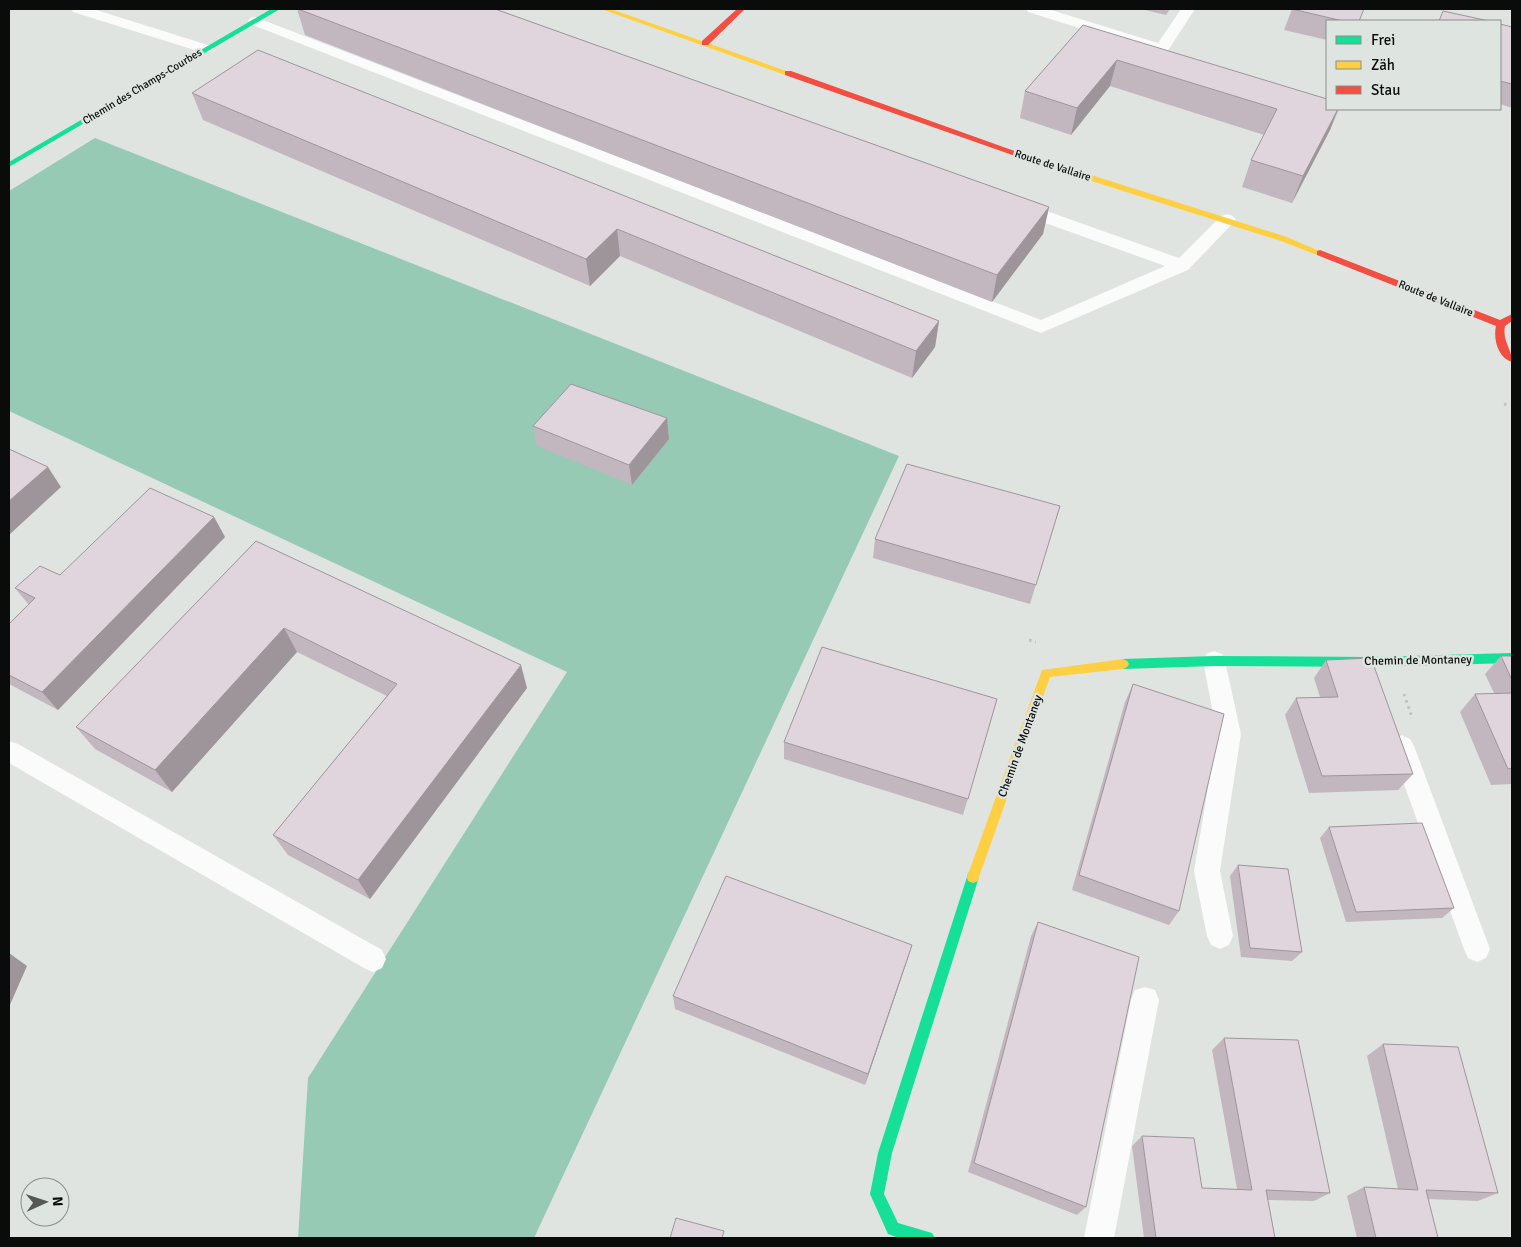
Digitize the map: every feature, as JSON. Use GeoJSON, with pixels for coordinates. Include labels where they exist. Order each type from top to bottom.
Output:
{"type":"FeatureCollection","features":[{"type":"Feature","properties":{"kind":"street","name":"Chemin des Champs-Courbes"},"geometry":{"type":"LineString","coordinates":[[9,165],[276,9]]}},
{"type":"Feature","properties":{"kind":"street","name":"Route de Vallaire"},"geometry":{"type":"LineString","coordinates":[[605,9],[1035,160],[1227,220],[1333,257],[1501,324]]}},
{"type":"Feature","properties":{"kind":"street"},"geometry":{"type":"LineString","coordinates":[[705,43],[741,9]]}},
{"type":"Feature","properties":{"kind":"street"},"geometry":{"type":"LineString","coordinates":[[1512,317],[1501,324],[1498,335],[1500,346],[1512,359]]}},
{"type":"Feature","properties":{"kind":"street","name":"Chemin de Montaney"},"geometry":{"type":"LineString","coordinates":[[927,1238],[893,1229],[877,1194],[885,1153],[977,865],[1046,673],[1104,665],[1214,661],[1374,671],[1512,658]]}},
{"type":"Feature","properties":{"kind":"lane"},"geometry":{"type":"LineString","coordinates":[[78,9],[206,49]]}},
{"type":"Feature","properties":{"kind":"lane"},"geometry":{"type":"LineString","coordinates":[[1033,9],[1162,49],[1188,9]]}},
{"type":"Feature","properties":{"kind":"lane"},"geometry":{"type":"LineString","coordinates":[[255,21],[1041,327],[1182,266],[1227,220]]}},
{"type":"Feature","properties":{"kind":"lane"},"geometry":{"type":"LineString","coordinates":[[280,30],[296,21]]}},
{"type":"Feature","properties":{"kind":"lane"},"geometry":{"type":"LineString","coordinates":[[1005,202],[1182,266]]}},
{"type":"Feature","properties":{"kind":"lane"},"geometry":{"type":"LineString","coordinates":[[1214,661],[1229,734],[1207,871],[1220,936]]}},
{"type":"Feature","properties":{"kind":"lane"},"geometry":{"type":"LineString","coordinates":[[1394,727],[1477,949]]}},
{"type":"Feature","properties":{"kind":"lane"},"geometry":{"type":"LineString","coordinates":[[9,751],[373,960]]}},
{"type":"Feature","properties":{"kind":"lane"},"geometry":{"type":"LineString","coordinates":[[1098,1238],[1145,1000]]}},
{"type":"Feature","properties":{"kind":"path"},"geometry":{"type":"LineString","coordinates":[[1504,404],[1508,405]]}},
{"type":"Feature","properties":{"kind":"green space"},"geometry":{"type":"Polygon","coordinates":[[[95,138],[899,456],[534,1238],[298,1238],[308,1078],[567,672],[9,411],[9,191],[95,138]]]}},
{"type":"Feature","properties":{"kind":"building"},"geometry":{"type":"Polygon","coordinates":[[[298,9],[495,9],[1049,207],[997,275],[298,9]]]}},
{"type":"Feature","properties":{"kind":"building"},"geometry":{"type":"Polygon","coordinates":[[[1292,9],[1364,9],[1359,20],[1339,20],[1292,9]]]}},
{"type":"Feature","properties":{"kind":"building"},"geometry":{"type":"Polygon","coordinates":[[[1443,11],[1484,20],[1439,20],[1443,11]]]}},
{"type":"Feature","properties":{"kind":"building"},"geometry":{"type":"Polygon","coordinates":[[[1501,24],[1512,27],[1512,84],[1501,81],[1501,24]]]}},
{"type":"Feature","properties":{"kind":"building"},"geometry":{"type":"Polygon","coordinates":[[[1083,25],[1326,99],[1326,110],[1337,110],[1303,176],[1251,160],[1277,109],[1117,60],[1077,108],[1025,91],[1083,25]]]}},
{"type":"Feature","properties":{"kind":"building"},"geometry":{"type":"Polygon","coordinates":[[[258,50],[939,321],[916,351],[617,229],[586,259],[192,93],[258,50]]]}},
{"type":"Feature","properties":{"kind":"building"},"geometry":{"type":"Polygon","coordinates":[[[571,384],[667,418],[629,465],[533,426],[571,384]]]}},
{"type":"Feature","properties":{"kind":"building"},"geometry":{"type":"Polygon","coordinates":[[[9,449],[48,467],[9,501],[9,449]]]}},
{"type":"Feature","properties":{"kind":"building"},"geometry":{"type":"Polygon","coordinates":[[[907,464],[1060,506],[1036,585],[875,539],[907,464]]]}},
{"type":"Feature","properties":{"kind":"building"},"geometry":{"type":"Polygon","coordinates":[[[150,488],[214,517],[42,692],[9,675],[9,624],[35,598],[15,588],[40,566],[60,575],[150,488]]]}},
{"type":"Feature","properties":{"kind":"building"},"geometry":{"type":"Polygon","coordinates":[[[256,541],[521,665],[358,880],[273,835],[397,684],[284,628],[155,770],[76,727],[256,541]]]}},
{"type":"Feature","properties":{"kind":"building"},"geometry":{"type":"Polygon","coordinates":[[[822,647],[997,699],[968,799],[784,742],[822,647]]]}},
{"type":"Feature","properties":{"kind":"building"},"geometry":{"type":"Polygon","coordinates":[[[1501,656],[1512,656],[1512,680],[1501,656]]]}},
{"type":"Feature","properties":{"kind":"building"},"geometry":{"type":"Polygon","coordinates":[[[1371,658],[1413,774],[1322,776],[1296,698],[1338,697],[1326,660],[1371,658]]]}},
{"type":"Feature","properties":{"kind":"building"},"geometry":{"type":"Polygon","coordinates":[[[1133,684],[1224,714],[1179,911],[1079,875],[1133,684]]]}},
{"type":"Feature","properties":{"kind":"building"},"geometry":{"type":"Polygon","coordinates":[[[1512,693],[1512,768],[1508,769],[1475,694],[1512,693]]]}},
{"type":"Feature","properties":{"kind":"building"},"geometry":{"type":"Polygon","coordinates":[[[1422,823],[1454,908],[1356,912],[1329,827],[1422,823]]]}},
{"type":"Feature","properties":{"kind":"building"},"geometry":{"type":"Polygon","coordinates":[[[1238,865],[1288,869],[1302,952],[1250,948],[1238,865]]]}},
{"type":"Feature","properties":{"kind":"building"},"geometry":{"type":"Polygon","coordinates":[[[726,876],[912,945],[868,1074],[673,996],[726,876]]]}},
{"type":"Feature","properties":{"kind":"building"},"geometry":{"type":"Polygon","coordinates":[[[1038,922],[1139,957],[1086,1207],[974,1163],[1038,922]]]}},
{"type":"Feature","properties":{"kind":"building"},"geometry":{"type":"Polygon","coordinates":[[[1224,1038],[1298,1040],[1330,1193],[1266,1190],[1275,1238],[1156,1238],[1142,1136],[1194,1138],[1202,1188],[1252,1190],[1224,1038]]]}},
{"type":"Feature","properties":{"kind":"building"},"geometry":{"type":"Polygon","coordinates":[[[1383,1044],[1458,1047],[1498,1193],[1426,1190],[1438,1238],[1376,1238],[1364,1187],[1418,1190],[1383,1044]]]}},
{"type":"Feature","properties":{"kind":"building"},"geometry":{"type":"Polygon","coordinates":[[[676,1218],[724,1231],[722,1238],[670,1238],[676,1218]]]}},
{"type":"Feature","properties":{"kind":"traffic: fast"},"geometry":{"type":"LineString","coordinates":[[9,165],[276,9]]}},
{"type":"Feature","properties":{"kind":"traffic: fast"},"geometry":{"type":"LineString","coordinates":[[1123,664],[1214,661],[1370,662],[1512,658]]}},
{"type":"Feature","properties":{"kind":"traffic: fast"},"geometry":{"type":"LineString","coordinates":[[927,1238],[893,1229],[877,1194],[885,1153],[973,877]]}},
{"type":"Feature","properties":{"kind":"traffic: slow"},"geometry":{"type":"LineString","coordinates":[[605,9],[788,73]]}},
{"type":"Feature","properties":{"kind":"traffic: slow"},"geometry":{"type":"LineString","coordinates":[[1044,163],[1284,239],[1320,253]]}},
{"type":"Feature","properties":{"kind":"traffic: slow"},"geometry":{"type":"LineString","coordinates":[[973,877],[1046,673],[1123,664]]}},
{"type":"Feature","properties":{"kind":"traffic: jam"},"geometry":{"type":"LineString","coordinates":[[705,43],[741,9]]}},
{"type":"Feature","properties":{"kind":"traffic: jam"},"geometry":{"type":"LineString","coordinates":[[788,73],[1044,163]]}},
{"type":"Feature","properties":{"kind":"traffic: jam"},"geometry":{"type":"LineString","coordinates":[[1320,253],[1501,324]]}},
{"type":"Feature","properties":{"kind":"traffic: jam"},"geometry":{"type":"LineString","coordinates":[[1512,317],[1501,324],[1499,334],[1505,351],[1512,359]]}}]}
